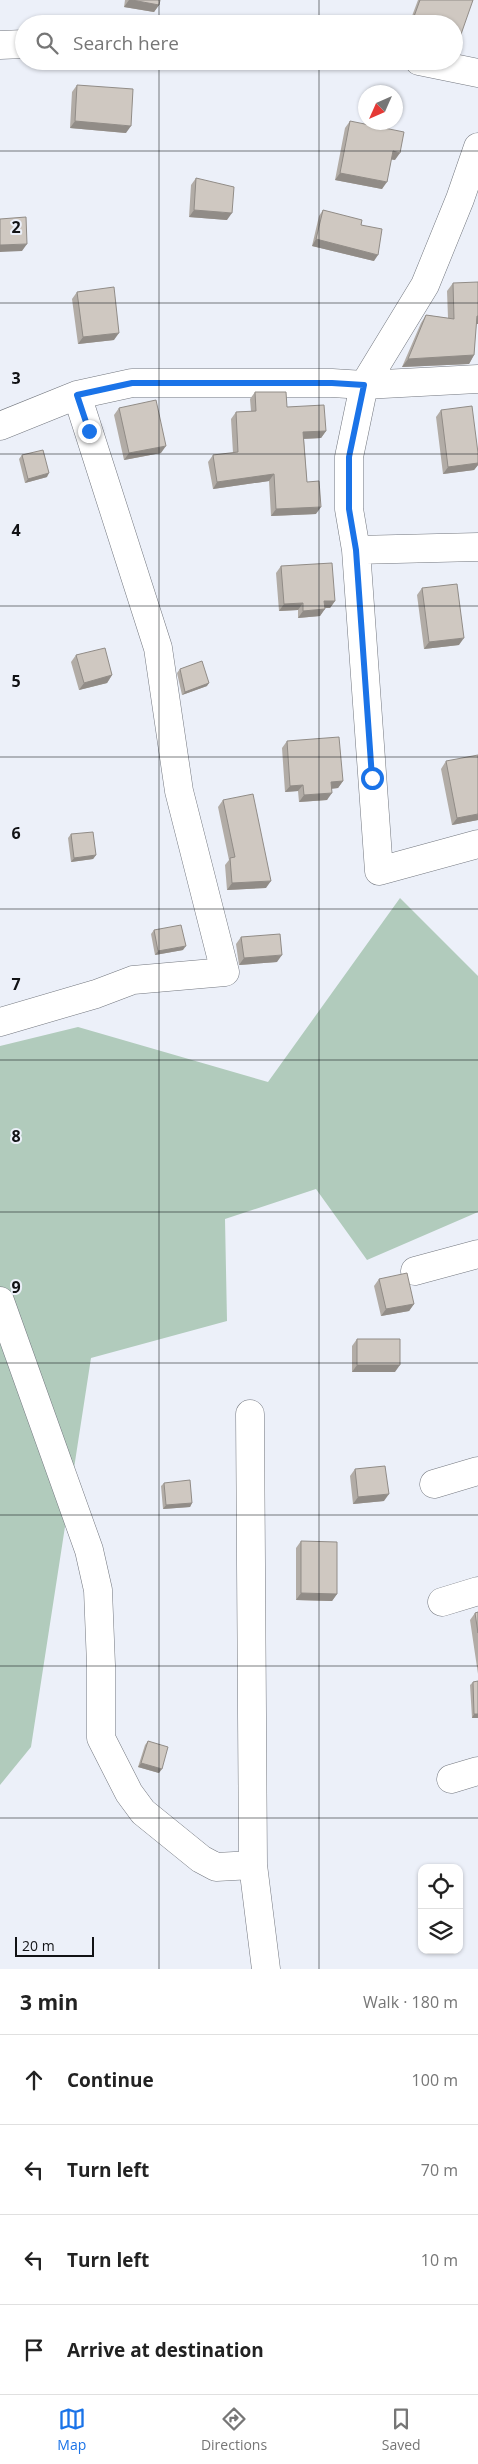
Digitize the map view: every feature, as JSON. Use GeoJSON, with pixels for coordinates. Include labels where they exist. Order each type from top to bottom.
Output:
{"type":"FeatureCollection","features":[{"type":"Feature","properties":{"kind":"street"},"geometry":{"type":"LineString","coordinates":[[0,45],[15,44]]}},
{"type":"Feature","properties":{"kind":"street"},"geometry":{"type":"LineString","coordinates":[[463,70],[478,73]]}},
{"type":"Feature","properties":{"kind":"street"},"geometry":{"type":"LineString","coordinates":[[478,147],[469,198],[425,285],[364,385],[349,457],[349,509],[356,550],[379,871],[478,844]]}},
{"type":"Feature","properties":{"kind":"street"},"geometry":{"type":"LineString","coordinates":[[0,426],[77,395],[132,383],[332,383],[364,385],[478,379]]}},
{"type":"Feature","properties":{"kind":"street"},"geometry":{"type":"LineString","coordinates":[[0,1022],[96,994],[133,980],[225,972],[179,791],[158,648],[77,395]]}},
{"type":"Feature","properties":{"kind":"street"},"geometry":{"type":"LineString","coordinates":[[356,550],[478,548]]}},
{"type":"Feature","properties":{"kind":"street"},"geometry":{"type":"LineString","coordinates":[[415,1271],[478,1254]]}},
{"type":"Feature","properties":{"kind":"street"},"geometry":{"type":"LineString","coordinates":[[0,1301],[85,1541],[98,1590],[102,1665],[101,1738],[129,1793],[143,1812],[201,1859],[216,1867],[253,1865]]}},
{"type":"Feature","properties":{"kind":"street"},"geometry":{"type":"LineString","coordinates":[[250,1414],[253,1865],[266,1969]]}},
{"type":"Feature","properties":{"kind":"street"},"geometry":{"type":"LineString","coordinates":[[434,1484],[478,1471]]}},
{"type":"Feature","properties":{"kind":"street"},"geometry":{"type":"LineString","coordinates":[[442,1602],[478,1591]]}},
{"type":"Feature","properties":{"kind":"street"},"geometry":{"type":"LineString","coordinates":[[451,1779],[478,1771]]}},
{"type":"Feature","properties":{"kind":"green space"},"geometry":{"type":"Polygon","coordinates":[[[400,898],[478,976],[478,1212],[367,1260],[316,1189],[225,1219],[227,1321],[91,1358],[31,1747],[0,1785],[0,1046],[78,1027],[268,1082],[400,898]]]}},
{"type":"Feature","properties":{"kind":"building"},"geometry":{"type":"Polygon","coordinates":[[[132,0],[160,0],[159,5],[132,0]]]}},
{"type":"Feature","properties":{"kind":"building"},"geometry":{"type":"Polygon","coordinates":[[[420,0],[473,0],[463,29],[463,15],[415,15],[420,0]]]}},
{"type":"Feature","properties":{"kind":"building"},"geometry":{"type":"Polygon","coordinates":[[[77,85],[133,89],[131,126],[75,121],[77,85]]]}},
{"type":"Feature","properties":{"kind":"building"},"geometry":{"type":"Polygon","coordinates":[[[350,121],[358,123],[358,130],[394,130],[404,132],[400,153],[393,151],[387,182],[340,173],[350,121]]]}},
{"type":"Feature","properties":{"kind":"building"},"geometry":{"type":"Polygon","coordinates":[[[196,178],[234,187],[232,213],[194,210],[196,178]]]}},
{"type":"Feature","properties":{"kind":"building"},"geometry":{"type":"Polygon","coordinates":[[[323,210],[362,220],[361,225],[382,229],[378,255],[316,239],[323,210]]]}},
{"type":"Feature","properties":{"kind":"building"},"geometry":{"type":"Polygon","coordinates":[[[26,217],[27,244],[0,245],[0,219],[26,217]]]}},
{"type":"Feature","properties":{"kind":"building"},"geometry":{"type":"Polygon","coordinates":[[[478,282],[478,316],[474,355],[408,359],[426,315],[454,319],[453,283],[478,282]]]}},
{"type":"Feature","properties":{"kind":"building"},"geometry":{"type":"Polygon","coordinates":[[[114,287],[119,333],[83,337],[77,292],[114,287]]]}},
{"type":"Feature","properties":{"kind":"building"},"geometry":{"type":"Polygon","coordinates":[[[255,392],[286,392],[287,407],[324,405],[326,431],[303,432],[307,482],[319,481],[321,507],[276,509],[274,474],[217,482],[213,455],[238,452],[236,412],[256,411],[255,392]]]}},
{"type":"Feature","properties":{"kind":"building"},"geometry":{"type":"Polygon","coordinates":[[[156,400],[166,446],[129,453],[119,408],[156,400]]]}},
{"type":"Feature","properties":{"kind":"building"},"geometry":{"type":"Polygon","coordinates":[[[472,406],[478,463],[448,467],[441,410],[472,406]]]}},
{"type":"Feature","properties":{"kind":"building"},"geometry":{"type":"Polygon","coordinates":[[[43,450],[49,473],[28,479],[22,455],[43,450]]]}},
{"type":"Feature","properties":{"kind":"building"},"geometry":{"type":"Polygon","coordinates":[[[332,563],[335,601],[324,601],[325,609],[303,611],[303,603],[284,604],[281,566],[332,563]]]}},
{"type":"Feature","properties":{"kind":"building"},"geometry":{"type":"Polygon","coordinates":[[[457,584],[464,638],[429,642],[422,588],[457,584]]]}},
{"type":"Feature","properties":{"kind":"building"},"geometry":{"type":"Polygon","coordinates":[[[105,648],[112,675],[84,683],[76,655],[105,648]]]}},
{"type":"Feature","properties":{"kind":"building"},"geometry":{"type":"Polygon","coordinates":[[[202,661],[209,683],[185,692],[180,669],[202,661]]]}},
{"type":"Feature","properties":{"kind":"building"},"geometry":{"type":"Polygon","coordinates":[[[339,737],[343,781],[331,782],[332,793],[304,795],[303,785],[290,786],[287,741],[339,737]]]}},
{"type":"Feature","properties":{"kind":"building"},"geometry":{"type":"Polygon","coordinates":[[[478,755],[478,814],[457,818],[446,761],[478,755]]]}},
{"type":"Feature","properties":{"kind":"building"},"geometry":{"type":"Polygon","coordinates":[[[253,794],[271,881],[232,883],[230,858],[235,857],[223,800],[253,794]]]}},
{"type":"Feature","properties":{"kind":"building"},"geometry":{"type":"Polygon","coordinates":[[[93,832],[96,855],[74,858],[71,834],[93,832]]]}},
{"type":"Feature","properties":{"kind":"building"},"geometry":{"type":"Polygon","coordinates":[[[181,925],[186,946],[158,951],[154,930],[181,925]]]}},
{"type":"Feature","properties":{"kind":"building"},"geometry":{"type":"Polygon","coordinates":[[[280,934],[282,955],[244,958],[241,937],[280,934]]]}},
{"type":"Feature","properties":{"kind":"building"},"geometry":{"type":"Polygon","coordinates":[[[407,1273],[414,1304],[386,1309],[379,1279],[407,1273]]]}},
{"type":"Feature","properties":{"kind":"building"},"geometry":{"type":"Polygon","coordinates":[[[357,1339],[400,1339],[400,1365],[357,1365],[357,1339]]]}},
{"type":"Feature","properties":{"kind":"building"},"geometry":{"type":"Polygon","coordinates":[[[385,1466],[389,1494],[358,1497],[355,1469],[385,1466]]]}},
{"type":"Feature","properties":{"kind":"building"},"geometry":{"type":"Polygon","coordinates":[[[190,1480],[192,1503],[166,1505],[164,1483],[190,1480]]]}},
{"type":"Feature","properties":{"kind":"building"},"geometry":{"type":"Polygon","coordinates":[[[301,1541],[337,1542],[337,1594],[301,1593],[301,1541]]]}},
{"type":"Feature","properties":{"kind":"building"},"geometry":{"type":"Polygon","coordinates":[[[478,1612],[478,1633],[475,1613],[478,1612]]]}},
{"type":"Feature","properties":{"kind":"building"},"geometry":{"type":"Polygon","coordinates":[[[478,1681],[478,1714],[474,1714],[473,1682],[478,1681]]]}},
{"type":"Feature","properties":{"kind":"building"},"geometry":{"type":"Polygon","coordinates":[[[148,1741],[168,1747],[162,1769],[141,1763],[148,1741]]]}},
{"type":"Feature","properties":{"kind":"route"},"geometry":{"type":"LineString","coordinates":[[89,431],[77,395],[132,383],[332,383],[364,385],[349,457],[349,509],[356,550],[372,778]]}}]}
